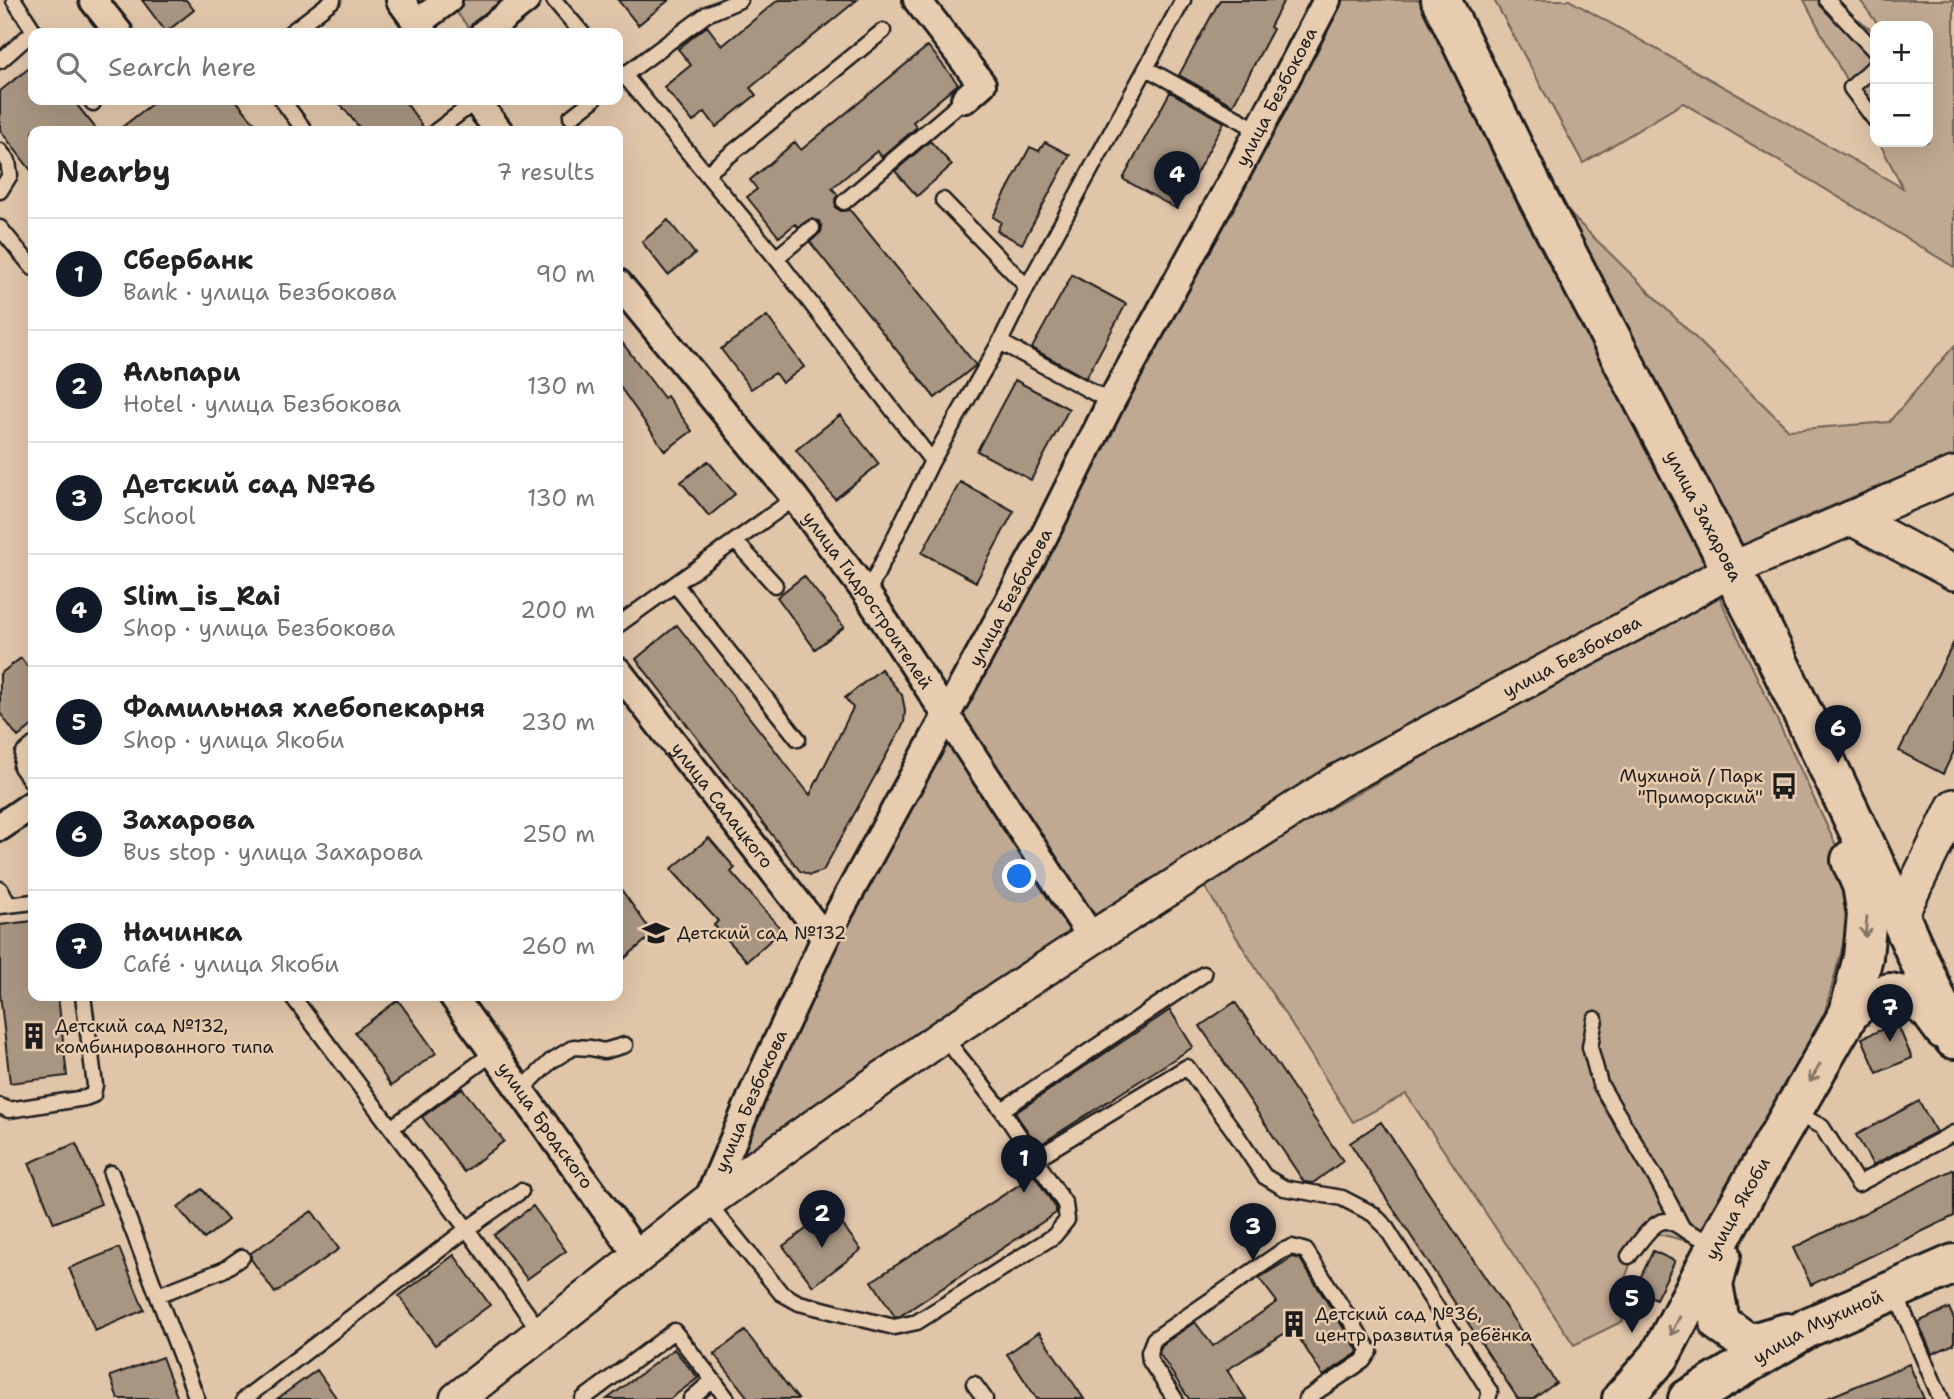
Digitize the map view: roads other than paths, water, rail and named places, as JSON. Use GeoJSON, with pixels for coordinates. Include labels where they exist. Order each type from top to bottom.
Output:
{"type":"FeatureCollection","features":[{"type":"Feature","properties":{"kind":"main road","name":"улица Захарова"},"geometry":{"type":"LineString","coordinates":[[1441,0],[1536,194],[1761,626],[1900,917],[1954,1042]]}},
{"type":"Feature","properties":{"kind":"main road"},"geometry":{"type":"LineString","coordinates":[[1732,569],[1739,619],[1862,885],[1867,915],[1863,957],[1849,1013]]}},
{"type":"Feature","properties":{"kind":"main road"},"geometry":{"type":"LineString","coordinates":[[1849,1013],[1863,1000],[1890,993],[1913,998],[1930,1011],[1954,1042]]}},
{"type":"Feature","properties":{"kind":"main road","name":"улица Якоби"},"geometry":{"type":"LineString","coordinates":[[1622,1399],[1660,1356],[1723,1234],[1849,1013]]}},
{"type":"Feature","properties":{"kind":"main road"},"geometry":{"type":"LineString","coordinates":[[1723,1234],[1713,1283],[1720,1323],[1749,1344],[1809,1327]]}},
{"type":"Feature","properties":{"kind":"main road","name":"улица Мухиной"},"geometry":{"type":"LineString","coordinates":[[1688,1399],[1809,1327],[1954,1264]]}},
{"type":"Feature","properties":{"kind":"street"},"geometry":{"type":"LineString","coordinates":[[93,0],[115,28]]}},
{"type":"Feature","properties":{"kind":"street"},"geometry":{"type":"LineString","coordinates":[[400,0],[421,28],[448,0]]}},
{"type":"Feature","properties":{"kind":"street"},"geometry":{"type":"LineString","coordinates":[[490,28],[526,0]]}},
{"type":"Feature","properties":{"kind":"street","name":"улица Безбокова"},"geometry":{"type":"LineString","coordinates":[[708,1202],[754,1091],[825,938],[1037,548],[1111,402],[1327,0]]}},
{"type":"Feature","properties":{"kind":"street"},"geometry":{"type":"LineString","coordinates":[[922,2],[982,84],[965,99]]}},
{"type":"Feature","properties":{"kind":"street"},"geometry":{"type":"LineString","coordinates":[[480,105],[495,126]]}},
{"type":"Feature","properties":{"kind":"street","name":"улица Гидростроителей"},"geometry":{"type":"LineString","coordinates":[[623,289],[795,498],[867,594],[1092,938]]}},
{"type":"Feature","properties":{"kind":"street","name":"улица Безбокова"},"geometry":{"type":"LineString","coordinates":[[457,1399],[708,1202],[943,1036],[1338,780],[1673,603],[1732,569],[1954,474]]}},
{"type":"Feature","properties":{"kind":"street"},"geometry":{"type":"LineString","coordinates":[[1851,518],[1954,573]]}},
{"type":"Feature","properties":{"kind":"street","name":"улица Салацкого"},"geometry":{"type":"LineString","coordinates":[[623,677],[825,938]]}},
{"type":"Feature","properties":{"kind":"street"},"geometry":{"type":"LineString","coordinates":[[1900,917],[1954,806]]}},
{"type":"Feature","properties":{"kind":"street"},"geometry":{"type":"LineString","coordinates":[[1,825],[28,807]]}},
{"type":"Feature","properties":{"kind":"street","name":"улица Бродского"},"geometry":{"type":"LineString","coordinates":[[457,1001],[639,1257]]}},
{"type":"Feature","properties":{"kind":"lane"},"geometry":{"type":"LineString","coordinates":[[14,0],[32,28]]}},
{"type":"Feature","properties":{"kind":"lane"},"geometry":{"type":"LineString","coordinates":[[297,28],[333,0]]}},
{"type":"Feature","properties":{"kind":"lane"},"geometry":{"type":"LineString","coordinates":[[554,0],[578,28]]}},
{"type":"Feature","properties":{"kind":"lane"},"geometry":{"type":"LineString","coordinates":[[623,73],[707,14],[740,0]]}},
{"type":"Feature","properties":{"kind":"lane"},"geometry":{"type":"LineString","coordinates":[[867,594],[932,461],[1000,342],[1027,287],[1183,0]]}},
{"type":"Feature","properties":{"kind":"lane"},"geometry":{"type":"LineString","coordinates":[[1827,0],[1870,46]]}},
{"type":"Feature","properties":{"kind":"lane"},"geometry":{"type":"LineString","coordinates":[[706,174],[883,31]]}},
{"type":"Feature","properties":{"kind":"lane"},"geometry":{"type":"LineString","coordinates":[[0,61],[28,38]]}},
{"type":"Feature","properties":{"kind":"lane"},"geometry":{"type":"LineString","coordinates":[[1146,68],[1258,130]]}},
{"type":"Feature","properties":{"kind":"lane"},"geometry":{"type":"LineString","coordinates":[[1870,71],[1851,88],[1870,113]]}},
{"type":"Feature","properties":{"kind":"lane"},"geometry":{"type":"LineString","coordinates":[[623,78],[776,258],[932,461]]}},
{"type":"Feature","properties":{"kind":"lane"},"geometry":{"type":"LineString","coordinates":[[844,202],[965,99]]}},
{"type":"Feature","properties":{"kind":"lane"},"geometry":{"type":"LineString","coordinates":[[286,105],[301,126]]}},
{"type":"Feature","properties":{"kind":"lane"},"geometry":{"type":"LineString","coordinates":[[442,126],[470,105]]}},
{"type":"Feature","properties":{"kind":"lane"},"geometry":{"type":"LineString","coordinates":[[571,117],[587,105]]}},
{"type":"Feature","properties":{"kind":"lane"},"geometry":{"type":"LineString","coordinates":[[0,151],[8,161],[10,175],[0,191]]}},
{"type":"Feature","properties":{"kind":"lane"},"geometry":{"type":"LineString","coordinates":[[943,200],[1027,287]]}},
{"type":"Feature","properties":{"kind":"lane"},"geometry":{"type":"LineString","coordinates":[[0,228],[28,262]]}},
{"type":"Feature","properties":{"kind":"lane"},"geometry":{"type":"LineString","coordinates":[[776,258],[812,228]]}},
{"type":"Feature","properties":{"kind":"lane"},"geometry":{"type":"LineString","coordinates":[[1000,342],[1111,402]]}},
{"type":"Feature","properties":{"kind":"lane"},"geometry":{"type":"LineString","coordinates":[[623,621],[795,498]]}},
{"type":"Feature","properties":{"kind":"lane"},"geometry":{"type":"LineString","coordinates":[[736,542],[775,585]]}},
{"type":"Feature","properties":{"kind":"lane"},"geometry":{"type":"LineString","coordinates":[[675,584],[798,739]]}},
{"type":"Feature","properties":{"kind":"lane"},"geometry":{"type":"LineString","coordinates":[[28,750],[23,754],[21,768],[28,777]]}},
{"type":"Feature","properties":{"kind":"lane"},"geometry":{"type":"LineString","coordinates":[[0,889],[4,905],[28,903]]}},
{"type":"Feature","properties":{"kind":"lane"},"geometry":{"type":"LineString","coordinates":[[1002,1110],[1204,974]]}},
{"type":"Feature","properties":{"kind":"lane"},"geometry":{"type":"LineString","coordinates":[[0,1106],[9,1110],[93,1095],[95,1085],[84,1001]]}},
{"type":"Feature","properties":{"kind":"lane"},"geometry":{"type":"LineString","coordinates":[[296,1001],[467,1228],[541,1332]]}},
{"type":"Feature","properties":{"kind":"lane"},"geometry":{"type":"LineString","coordinates":[[1595,1019],[1590,1047],[1600,1084],[1683,1229]]}},
{"type":"Feature","properties":{"kind":"lane"},"geometry":{"type":"LineString","coordinates":[[708,1202],[781,1293],[799,1303],[894,1327],[917,1322],[1054,1236],[1067,1220],[1065,1204],[1002,1110],[943,1036]]}},
{"type":"Feature","properties":{"kind":"lane"},"geometry":{"type":"LineString","coordinates":[[520,1091],[551,1061],[574,1047],[604,1051],[625,1045]]}},
{"type":"Feature","properties":{"kind":"lane"},"geometry":{"type":"LineString","coordinates":[[391,1128],[493,1052]]}},
{"type":"Feature","properties":{"kind":"lane"},"geometry":{"type":"LineString","coordinates":[[1035,1159],[1187,1067],[1264,1176],[1284,1188],[1342,1198],[1373,1214],[1385,1226],[1490,1392],[1488,1399]]}},
{"type":"Feature","properties":{"kind":"lane"},"geometry":{"type":"LineString","coordinates":[[1793,1111],[1822,1127],[1858,1184],[1954,1133]]}},
{"type":"Feature","properties":{"kind":"lane"},"geometry":{"type":"LineString","coordinates":[[111,1173],[197,1399]]}},
{"type":"Feature","properties":{"kind":"lane"},"geometry":{"type":"LineString","coordinates":[[244,1399],[467,1228],[521,1191]]}},
{"type":"Feature","properties":{"kind":"lane"},"geometry":{"type":"LineString","coordinates":[[1629,1256],[1659,1222],[1668,1220],[1683,1229],[1723,1234]]}},
{"type":"Feature","properties":{"kind":"lane"},"geometry":{"type":"LineString","coordinates":[[1175,1399],[1150,1361],[1149,1352],[1154,1339],[1282,1251],[1292,1247],[1306,1251],[1370,1351],[1363,1361],[1306,1399]]}},
{"type":"Feature","properties":{"kind":"lane"},"geometry":{"type":"LineString","coordinates":[[158,1295],[223,1270],[242,1257]]}},
{"type":"Feature","properties":{"kind":"lane"},"geometry":{"type":"LineString","coordinates":[[1894,1289],[1941,1399]]}},
{"type":"Feature","properties":{"kind":"lane"},"geometry":{"type":"LineString","coordinates":[[583,1399],[674,1331],[727,1399]]}},
{"type":"Feature","properties":{"kind":"lane"},"geometry":{"type":"LineString","coordinates":[[691,1399],[713,1380]]}},
{"type":"Feature","properties":{"kind":"lane"},"geometry":{"type":"LineString","coordinates":[[974,1384],[985,1399]]}},
{"type":"Feature","properties":{"kind":"place","name":"Slim_is_Rai"},"geometry":{"type":"Point","coordinates":[1177,209]}},
{"type":"Feature","properties":{"kind":"place","name":"Захарова"},"geometry":{"type":"Point","coordinates":[1838,763]}},
{"type":"Feature","properties":{"kind":"place","name":"Мухиной / Парк \"Приморский\""},"geometry":{"type":"Point","coordinates":[1784,786]}},
{"type":"Feature","properties":{"kind":"place","name":"Детский сад №132"},"geometry":{"type":"Point","coordinates":[656,933]}},
{"type":"Feature","properties":{"kind":"place","name":"Детский сад №132, комбинированного типа"},"geometry":{"type":"Point","coordinates":[34,1036]}},
{"type":"Feature","properties":{"kind":"place","name":"Начинка"},"geometry":{"type":"Point","coordinates":[1890,1042]}},
{"type":"Feature","properties":{"kind":"place","name":"Сбербанк"},"geometry":{"type":"Point","coordinates":[1024,1193]}},
{"type":"Feature","properties":{"kind":"place","name":"Альпари"},"geometry":{"type":"Point","coordinates":[822,1248]}},
{"type":"Feature","properties":{"kind":"place","name":"Детский сад №76"},"geometry":{"type":"Point","coordinates":[1253,1261]}},
{"type":"Feature","properties":{"kind":"place","name":"Детский сад №36, центр развития ребёнка"},"geometry":{"type":"Point","coordinates":[1294,1324]}},
{"type":"Feature","properties":{"kind":"place","name":"Фамильная хлебопекарня"},"geometry":{"type":"Point","coordinates":[1632,1333]}}]}
